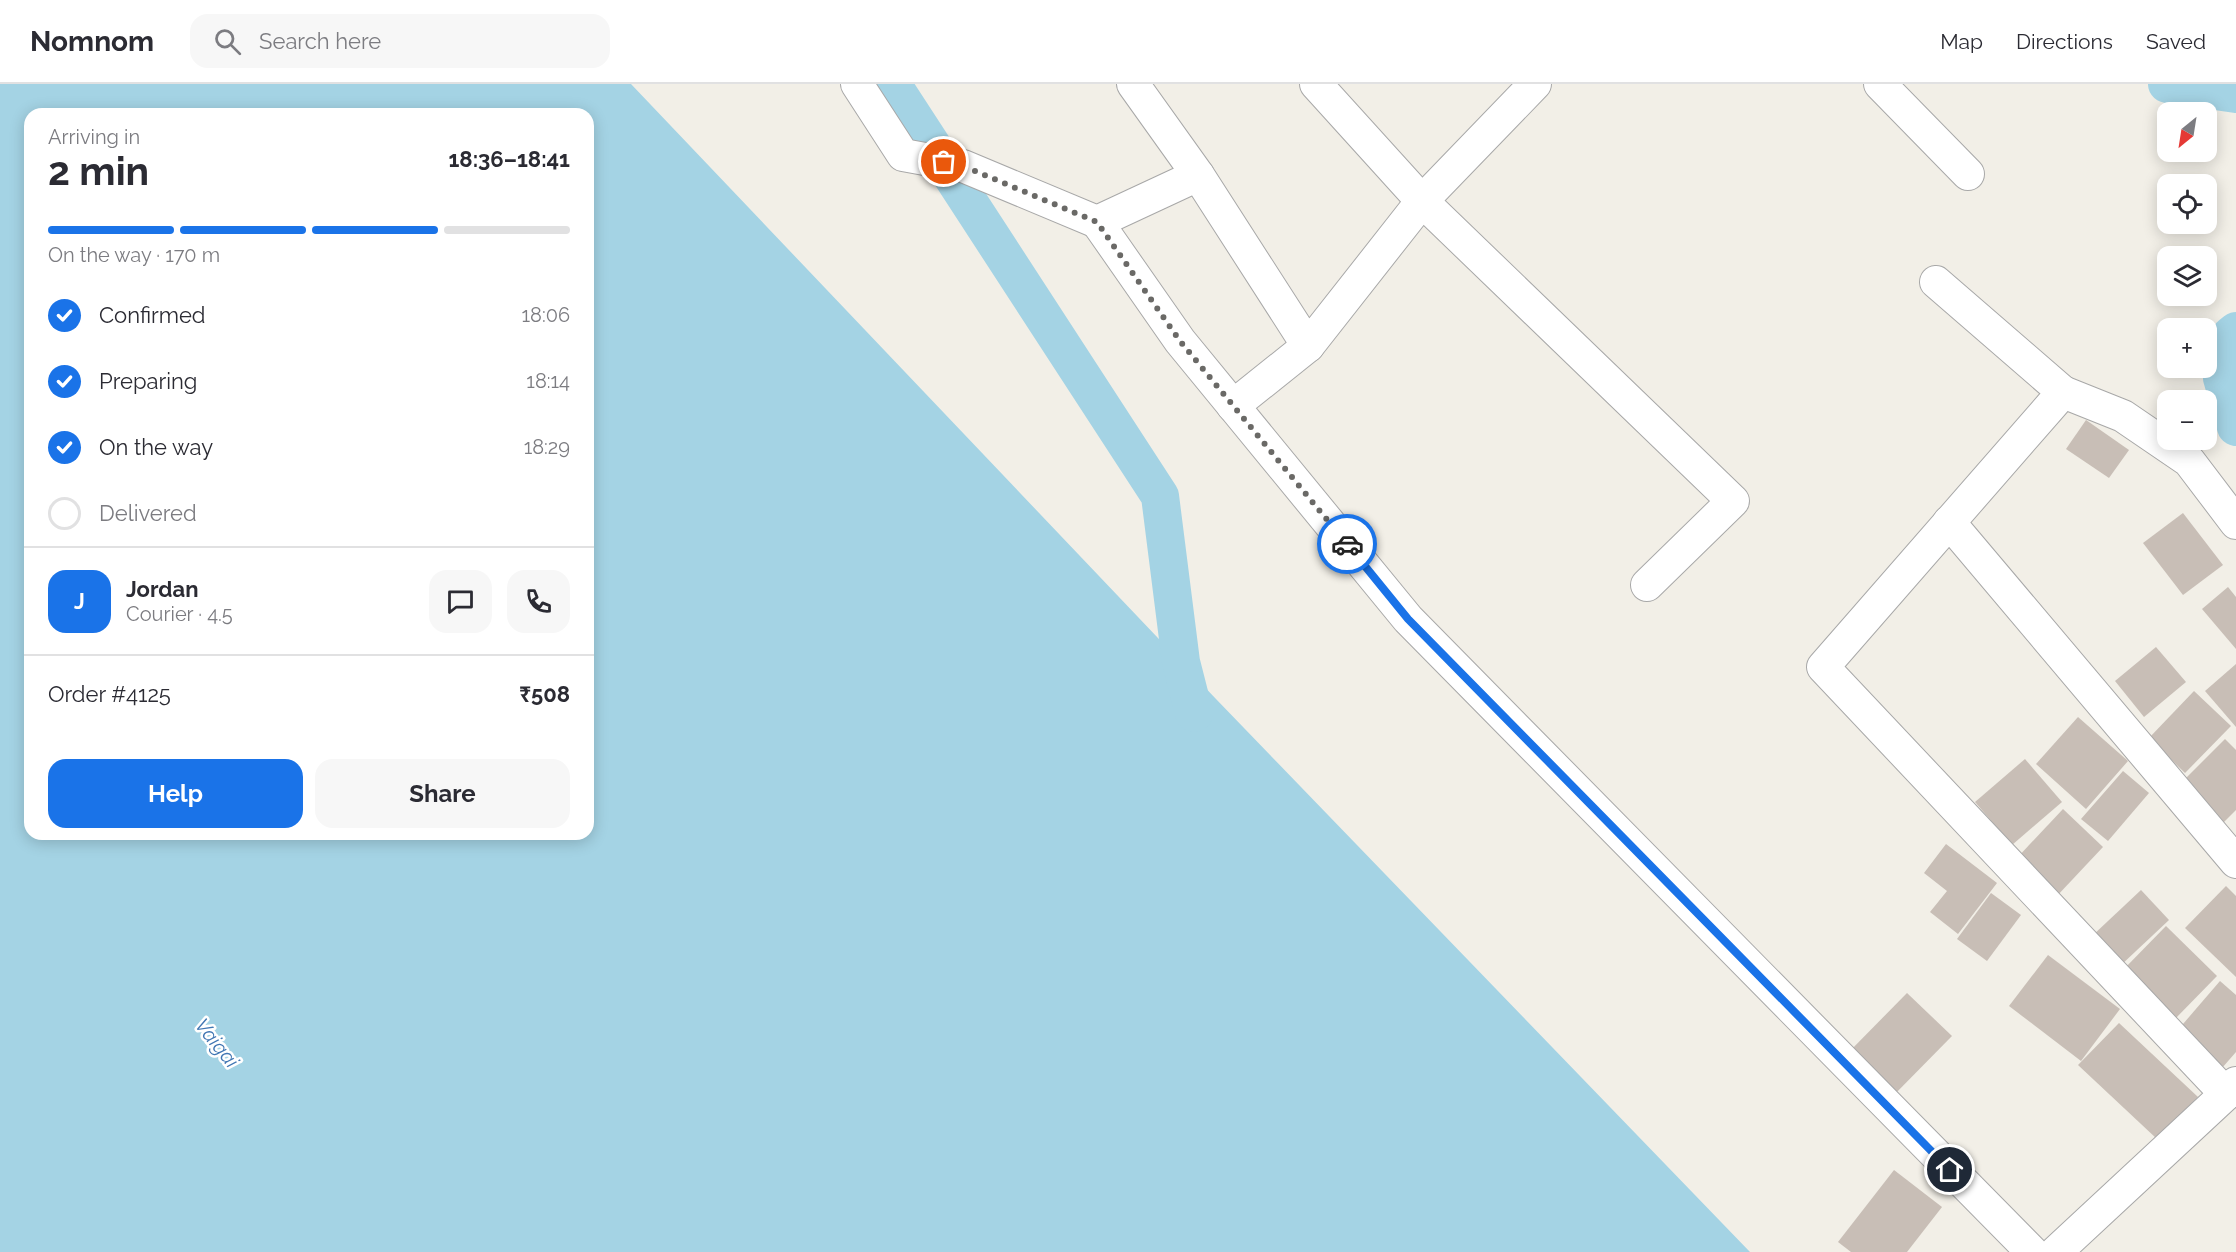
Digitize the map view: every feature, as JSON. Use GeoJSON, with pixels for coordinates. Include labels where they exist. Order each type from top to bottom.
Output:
{"type":"FeatureCollection","features":[{"type":"Feature","properties":{"kind":"street"},"geometry":{"type":"LineString","coordinates":[[857,84],[903,155],[963,166],[1097,222],[1180,341],[1408,619],[2032,1252]]}},
{"type":"Feature","properties":{"kind":"street"},"geometry":{"type":"LineString","coordinates":[[1133,84],[1198,175],[1308,346]]}},
{"type":"Feature","properties":{"kind":"street"},"geometry":{"type":"LineString","coordinates":[[1316,84],[1422,201],[1733,501],[1647,585]]}},
{"type":"Feature","properties":{"kind":"street"},"geometry":{"type":"LineString","coordinates":[[1233,406],[1308,346],[1422,201],[1535,84]]}},
{"type":"Feature","properties":{"kind":"street"},"geometry":{"type":"LineString","coordinates":[[1880,84],[1968,174]]}},
{"type":"Feature","properties":{"kind":"street"},"geometry":{"type":"LineString","coordinates":[[1097,222],[1198,175]]}},
{"type":"Feature","properties":{"kind":"street"},"geometry":{"type":"LineString","coordinates":[[1936,282],[2063,392],[2123,416],[2189,461],[2236,523]]}},
{"type":"Feature","properties":{"kind":"street"},"geometry":{"type":"LineString","coordinates":[[2056,1252],[2231,1089],[1823,667],[2063,392]]}},
{"type":"Feature","properties":{"kind":"street"},"geometry":{"type":"LineString","coordinates":[[1949,522],[2236,862]]}},
{"type":"Feature","properties":{"kind":"water","name":"Vaigai"},"geometry":{"type":"Polygon","coordinates":[[[0,84],[631,84],[1216,699],[1750,1252],[0,1252],[0,84]]]}},
{"type":"Feature","properties":{"kind":"building"},"geometry":{"type":"Polygon","coordinates":[[[2086,420],[2129,450],[2109,478],[2066,449],[2086,420]]]}},
{"type":"Feature","properties":{"kind":"building"},"geometry":{"type":"Polygon","coordinates":[[[2183,513],[2223,565],[2183,595],[2143,543],[2183,513]]]}},
{"type":"Feature","properties":{"kind":"building"},"geometry":{"type":"Polygon","coordinates":[[[2228,587],[2236,597],[2236,649],[2202,609],[2228,587]]]}},
{"type":"Feature","properties":{"kind":"building"},"geometry":{"type":"Polygon","coordinates":[[[2156,647],[2186,682],[2144,717],[2115,681],[2156,647]]]}},
{"type":"Feature","properties":{"kind":"building"},"geometry":{"type":"Polygon","coordinates":[[[2236,664],[2236,727],[2205,691],[2236,664]]]}},
{"type":"Feature","properties":{"kind":"building"},"geometry":{"type":"Polygon","coordinates":[[[2194,691],[2231,726],[2185,773],[2149,738],[2194,691]]]}},
{"type":"Feature","properties":{"kind":"building"},"geometry":{"type":"Polygon","coordinates":[[[2078,717],[2128,761],[2086,809],[2036,764],[2078,717]]]}},
{"type":"Feature","properties":{"kind":"building"},"geometry":{"type":"Polygon","coordinates":[[[2225,739],[2236,750],[2236,810],[2222,824],[2181,783],[2225,739]]]}},
{"type":"Feature","properties":{"kind":"building"},"geometry":{"type":"Polygon","coordinates":[[[2025,759],[2062,802],[2012,845],[1975,802],[2025,759]]]}},
{"type":"Feature","properties":{"kind":"building"},"geometry":{"type":"Polygon","coordinates":[[[2123,771],[2149,793],[2108,841],[2081,819],[2123,771]]]}},
{"type":"Feature","properties":{"kind":"building"},"geometry":{"type":"Polygon","coordinates":[[[2063,809],[2103,847],[2056,897],[2016,859],[2063,809]]]}},
{"type":"Feature","properties":{"kind":"building"},"geometry":{"type":"Polygon","coordinates":[[[1946,844],[1997,883],[1958,934],[1930,912],[1947,891],[1924,873],[1946,844]]]}},
{"type":"Feature","properties":{"kind":"building"},"geometry":{"type":"Polygon","coordinates":[[[2226,886],[2236,896],[2236,977],[2185,928],[2226,886]]]}},
{"type":"Feature","properties":{"kind":"building"},"geometry":{"type":"Polygon","coordinates":[[[2141,890],[2169,920],[2119,967],[2091,937],[2141,890]]]}},
{"type":"Feature","properties":{"kind":"building"},"geometry":{"type":"Polygon","coordinates":[[[1991,893],[2021,915],[1987,961],[1957,939],[1991,893]]]}},
{"type":"Feature","properties":{"kind":"building"},"geometry":{"type":"Polygon","coordinates":[[[2166,926],[2217,976],[2174,1020],[2123,970],[2166,926]]]}},
{"type":"Feature","properties":{"kind":"building"},"geometry":{"type":"Polygon","coordinates":[[[2048,955],[2120,1009],[2081,1061],[2009,1006],[2048,955]]]}},
{"type":"Feature","properties":{"kind":"building"},"geometry":{"type":"Polygon","coordinates":[[[2220,981],[2236,995],[2236,1052],[2222,1068],[2177,1031],[2220,981]]]}},
{"type":"Feature","properties":{"kind":"building"},"geometry":{"type":"Polygon","coordinates":[[[1907,993],[1952,1036],[1890,1099],[1846,1055],[1907,993]]]}},
{"type":"Feature","properties":{"kind":"building"},"geometry":{"type":"Polygon","coordinates":[[[2119,1023],[2198,1097],[2157,1139],[2078,1065],[2119,1023]]]}},
{"type":"Feature","properties":{"kind":"building"},"geometry":{"type":"Polygon","coordinates":[[[1894,1170],[1942,1207],[1907,1252],[1851,1252],[1838,1242],[1894,1170]]]}},
{"type":"Feature","properties":{"kind":"waterway"},"geometry":{"type":"LineString","coordinates":[[892,84],[1160,496],[1181,662],[1194,713]]}},
{"type":"Feature","properties":{"kind":"waterway"},"geometry":{"type":"LineString","coordinates":[[2167,84],[2236,94]]}},
{"type":"Feature","properties":{"kind":"waterway"},"geometry":{"type":"LineString","coordinates":[[2236,331],[2231,335],[2222,378],[2236,427]]}},
{"type":"Feature","properties":{"kind":"way so far"},"geometry":{"type":"LineString","coordinates":[[944,162],[963,166],[1097,222],[1180,341],[1347,544]]}},
{"type":"Feature","properties":{"kind":"route"},"geometry":{"type":"LineString","coordinates":[[1347,544],[1408,619],[1950,1170]]}}]}
